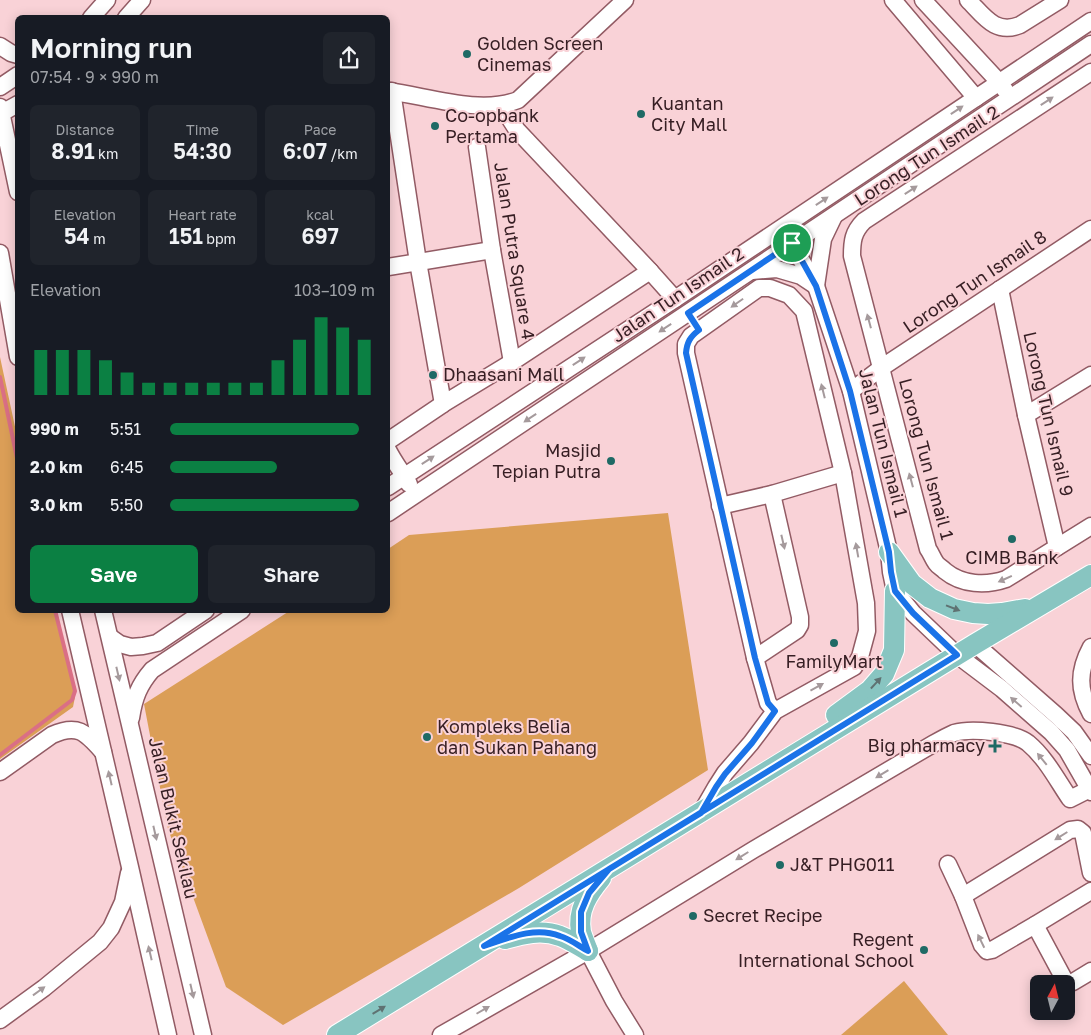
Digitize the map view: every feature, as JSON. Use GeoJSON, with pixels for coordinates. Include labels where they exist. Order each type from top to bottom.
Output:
{"type":"FeatureCollection","features":[{"type":"Feature","properties":{"kind":"main road"},"geometry":{"type":"LineString","coordinates":[[889,552],[912,584],[930,598],[954,609],[988,614],[1023,610],[1044,603]]}},
{"type":"Feature","properties":{"kind":"main road"},"geometry":{"type":"LineString","coordinates":[[337,1035],[975,644],[1091,575]]}},
{"type":"Feature","properties":{"kind":"main road"},"geometry":{"type":"LineString","coordinates":[[802,750],[814,731],[870,690],[884,674],[894,650],[895,591]]}},
{"type":"Feature","properties":{"kind":"main road"},"geometry":{"type":"LineString","coordinates":[[588,951],[581,932],[581,912],[589,893],[609,869]]}},
{"type":"Feature","properties":{"kind":"main road"},"geometry":{"type":"LineString","coordinates":[[484,946],[526,933],[549,933],[561,936],[588,951]]}},
{"type":"Feature","properties":{"kind":"street"},"geometry":{"type":"LineString","coordinates":[[93,15],[107,0]]}},
{"type":"Feature","properties":{"kind":"street"},"geometry":{"type":"LineString","coordinates":[[129,15],[142,0]]}},
{"type":"Feature","properties":{"kind":"street"},"geometry":{"type":"LineString","coordinates":[[443,404],[390,91],[473,106],[493,106],[518,100],[625,0]]}},
{"type":"Feature","properties":{"kind":"street"},"geometry":{"type":"LineString","coordinates":[[893,0],[976,98]]}},
{"type":"Feature","properties":{"kind":"street"},"geometry":{"type":"LineString","coordinates":[[923,0],[999,82],[1011,98]]}},
{"type":"Feature","properties":{"kind":"street"},"geometry":{"type":"LineString","coordinates":[[968,0],[997,27],[1013,28],[1060,0]]}},
{"type":"Feature","properties":{"kind":"street","name":"Jalan Tun Ismail 2"},"geometry":{"type":"LineString","coordinates":[[390,486],[675,299],[776,228],[1091,21]]}},
{"type":"Feature","properties":{"kind":"street","name":"Jalan Tun Ismail 2"},"geometry":{"type":"LineString","coordinates":[[390,512],[1091,44]]}},
{"type":"Feature","properties":{"kind":"street"},"geometry":{"type":"LineString","coordinates":[[0,46],[15,54]]}},
{"type":"Feature","properties":{"kind":"street","name":"Lorong Tun Ismail 2"},"geometry":{"type":"LineString","coordinates":[[881,368],[852,256],[852,241],[857,227],[864,220],[1091,72]]}},
{"type":"Feature","properties":{"kind":"street"},"geometry":{"type":"LineString","coordinates":[[0,87],[15,77]]}},
{"type":"Feature","properties":{"kind":"street"},"geometry":{"type":"LineString","coordinates":[[15,105],[1,111],[15,178]]}},
{"type":"Feature","properties":{"kind":"street"},"geometry":{"type":"LineString","coordinates":[[500,105],[517,130],[650,270],[675,299]]}},
{"type":"Feature","properties":{"kind":"street"},"geometry":{"type":"LineString","coordinates":[[13,168],[15,146]]}},
{"type":"Feature","properties":{"kind":"street","name":"Jalan Putra Square 4"},"geometry":{"type":"LineString","coordinates":[[476,146],[512,362]]}},
{"type":"Feature","properties":{"kind":"street"},"geometry":{"type":"LineString","coordinates":[[749,272],[777,269],[801,276],[816,286],[823,239],[835,214]]}},
{"type":"Feature","properties":{"kind":"street","name":"Jalan Tun Ismail 1"},"geometry":{"type":"LineString","coordinates":[[776,228],[792,243],[816,286],[850,391],[889,552],[895,591],[913,613],[957,655],[1002,689],[1051,732],[1067,750],[1090,791]]}},
{"type":"Feature","properties":{"kind":"street","name":"Lorong Tun Ismail 8"},"geometry":{"type":"LineString","coordinates":[[850,391],[881,368],[1091,229]]}},
{"type":"Feature","properties":{"kind":"street"},"geometry":{"type":"LineString","coordinates":[[390,267],[492,250]]}},
{"type":"Feature","properties":{"kind":"street"},"geometry":{"type":"LineString","coordinates":[[0,253],[15,340]]}},
{"type":"Feature","properties":{"kind":"street","name":"Jalan Putra Square 4"},"geometry":{"type":"LineString","coordinates":[[390,440],[443,404],[512,362],[650,270]]}},
{"type":"Feature","properties":{"kind":"street"},"geometry":{"type":"LineString","coordinates":[[701,813],[725,774],[752,743],[775,711],[854,667],[860,657],[868,631],[866,603],[843,473],[804,311],[789,295],[770,288],[759,288],[691,336],[686,344],[686,353],[755,658],[768,703],[775,711]]}},
{"type":"Feature","properties":{"kind":"street","name":"Lorong Tun Ismail 9"},"geometry":{"type":"LineString","coordinates":[[1000,289],[1026,415],[1058,548]]}},
{"type":"Feature","properties":{"kind":"street"},"geometry":{"type":"LineString","coordinates":[[688,313],[699,330]]}},
{"type":"Feature","properties":{"kind":"street","name":"Lorong Tun Ismail 1"},"geometry":{"type":"LineString","coordinates":[[881,368],[928,549],[936,564],[951,576],[979,584],[1006,579],[1091,526]]}},
{"type":"Feature","properties":{"kind":"street"},"geometry":{"type":"LineString","coordinates":[[1026,415],[1091,375]]}},
{"type":"Feature","properties":{"kind":"street"},"geometry":{"type":"LineString","coordinates":[[390,454],[404,475],[414,495]]}},
{"type":"Feature","properties":{"kind":"street"},"geometry":{"type":"LineString","coordinates":[[720,506],[772,494],[843,473]]}},
{"type":"Feature","properties":{"kind":"street"},"geometry":{"type":"LineString","coordinates":[[755,658],[797,630],[800,625],[800,617],[772,494]]}},
{"type":"Feature","properties":{"kind":"street"},"geometry":{"type":"LineString","coordinates":[[71,613],[168,1035]]}},
{"type":"Feature","properties":{"kind":"street","name":"Jalan Bukit Sekilau"},"geometry":{"type":"LineString","coordinates":[[104,613],[203,1035]]}},
{"type":"Feature","properties":{"kind":"street"},"geometry":{"type":"LineString","coordinates":[[110,637],[120,644],[131,647],[157,643],[202,613]]}},
{"type":"Feature","properties":{"kind":"street"},"geometry":{"type":"LineString","coordinates":[[130,725],[137,692],[143,680],[152,670],[238,613]]}},
{"type":"Feature","properties":{"kind":"street"},"geometry":{"type":"LineString","coordinates":[[975,644],[1062,720],[1074,732],[1091,756]]}},
{"type":"Feature","properties":{"kind":"street"},"geometry":{"type":"LineString","coordinates":[[1091,647],[1083,664],[1080,681],[1091,714]]}},
{"type":"Feature","properties":{"kind":"street"},"geometry":{"type":"LineString","coordinates":[[0,772],[52,735],[70,729],[85,734],[92,739],[104,754]]}},
{"type":"Feature","properties":{"kind":"street"},"geometry":{"type":"LineString","coordinates":[[441,1035],[588,951],[754,850],[954,733],[976,730],[1006,734],[1027,742],[1043,759],[1070,798],[1090,791]]}},
{"type":"Feature","properties":{"kind":"street"},"geometry":{"type":"LineString","coordinates":[[963,896],[1070,830],[1078,829],[1083,833],[1091,873]]}},
{"type":"Feature","properties":{"kind":"street"},"geometry":{"type":"LineString","coordinates":[[948,864],[982,945],[987,951],[1035,926],[1091,891]]}},
{"type":"Feature","properties":{"kind":"street"},"geometry":{"type":"LineString","coordinates":[[0,1020],[44,988],[100,942],[111,928],[123,902],[130,867]]}},
{"type":"Feature","properties":{"kind":"street"},"geometry":{"type":"LineString","coordinates":[[1035,926],[1064,979],[1069,983],[1074,982],[1091,971]]}},
{"type":"Feature","properties":{"kind":"street"},"geometry":{"type":"LineString","coordinates":[[588,951],[614,1001],[635,1035]]}},
{"type":"Feature","properties":{"kind":"shaded area"},"geometry":{"type":"Polygon","coordinates":[[[0,357],[15,427],[15,613],[57,613],[75,697],[73,707],[0,759],[0,357]]]}},
{"type":"Feature","properties":{"kind":"shaded area","name":"Kompleks Belia dan Sukan Pahang"},"geometry":{"type":"Polygon","coordinates":[[[668,513],[708,770],[519,888],[283,1025],[226,987],[168,829],[144,704],[286,613],[390,613],[390,548],[409,535],[668,513]]]}},
{"type":"Feature","properties":{"kind":"shaded area"},"geometry":{"type":"Polygon","coordinates":[[[904,981],[948,1035],[841,1035],[904,981]]]}},
{"type":"Feature","properties":{"kind":"waterway"},"geometry":{"type":"LineString","coordinates":[[0,377],[15,449]]}},
{"type":"Feature","properties":{"kind":"waterway"},"geometry":{"type":"LineString","coordinates":[[0,755],[72,700],[75,691],[56,613]]}},
{"type":"Feature","properties":{"kind":"place","name":"Golden Screen Cinemas"},"geometry":{"type":"Point","coordinates":[467,54]}},
{"type":"Feature","properties":{"kind":"place","name":"Kuantan City Mall"},"geometry":{"type":"Point","coordinates":[641,114]}},
{"type":"Feature","properties":{"kind":"place","name":"Co-opbank Pertama"},"geometry":{"type":"Point","coordinates":[435,126]}},
{"type":"Feature","properties":{"kind":"place","name":"Dhaasani Mall"},"geometry":{"type":"Point","coordinates":[433,375]}},
{"type":"Feature","properties":{"kind":"place","name":"Masjid Tepian Putra"},"geometry":{"type":"Point","coordinates":[611,461]}},
{"type":"Feature","properties":{"kind":"place","name":"CIMB Bank"},"geometry":{"type":"Point","coordinates":[1012,539]}},
{"type":"Feature","properties":{"kind":"place","name":"FamilyMart"},"geometry":{"type":"Point","coordinates":[834,643]}},
{"type":"Feature","properties":{"kind":"place","name":"Kompleks Belia dan Sukan Pahang"},"geometry":{"type":"Point","coordinates":[427,737]}},
{"type":"Feature","properties":{"kind":"place","name":"Big pharmacy"},"geometry":{"type":"Point","coordinates":[995,746]}},
{"type":"Feature","properties":{"kind":"place","name":"J&T PHG011"},"geometry":{"type":"Point","coordinates":[780,865]}},
{"type":"Feature","properties":{"kind":"place","name":"Secret Recipe"},"geometry":{"type":"Point","coordinates":[693,916]}},
{"type":"Feature","properties":{"kind":"place","name":"Regent International School"},"geometry":{"type":"Point","coordinates":[924,950]}},
{"type":"Feature","properties":{"kind":"route"},"geometry":{"type":"LineString","coordinates":[[792,243],[688,313],[699,330],[691,336],[686,344],[686,353],[755,658],[768,703],[775,711],[752,743],[725,774],[701,813],[609,869],[589,893],[581,912],[581,932],[588,951],[561,936],[549,933],[526,933],[484,946],[701,813],[957,655],[913,613],[895,591],[889,552],[850,391],[816,286],[792,243]]}}]}
